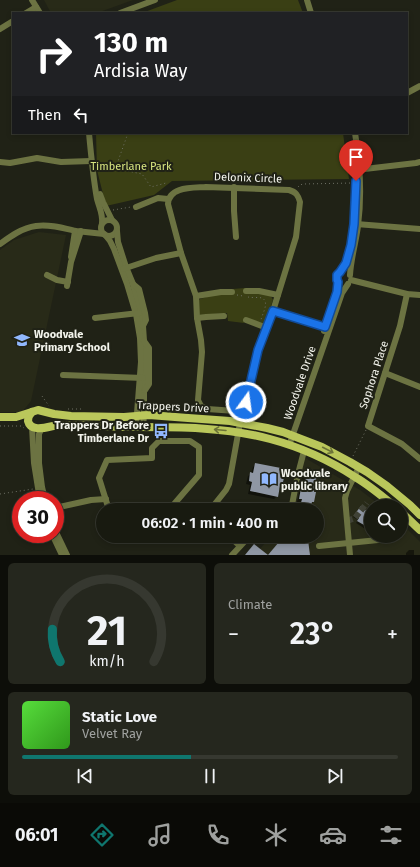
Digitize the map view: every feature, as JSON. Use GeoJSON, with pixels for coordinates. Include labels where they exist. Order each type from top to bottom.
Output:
{"type":"FeatureCollection","features":[{"type":"Feature","properties":{"kind":"main road"},"geometry":{"type":"LineString","coordinates":[[0,417],[16,417],[38,410],[47,410],[47,420],[42,428],[31,428],[16,422],[0,422]]}},
{"type":"Feature","properties":{"kind":"main road","name":"Trappers Drive"},"geometry":{"type":"LineString","coordinates":[[47,410],[71,416],[149,415],[230,421],[283,432],[290,436],[322,447],[359,467],[376,478],[416,511]]}},
{"type":"Feature","properties":{"kind":"main road"},"geometry":{"type":"LineString","coordinates":[[31,428],[28,418],[32,412]]}},
{"type":"Feature","properties":{"kind":"main road","name":"Trappers Drive"},"geometry":{"type":"LineString","coordinates":[[42,428],[58,425],[186,428],[227,431],[269,439],[287,444],[320,457],[354,476],[385,499]]}},
{"type":"Feature","properties":{"kind":"main road"},"geometry":{"type":"LineString","coordinates":[[408,519],[420,530]]}},
{"type":"Feature","properties":{"kind":"street"},"geometry":{"type":"LineString","coordinates":[[32,0],[39,12]]}},
{"type":"Feature","properties":{"kind":"street"},"geometry":{"type":"LineString","coordinates":[[123,12],[155,0]]}},
{"type":"Feature","properties":{"kind":"street"},"geometry":{"type":"LineString","coordinates":[[306,0],[311,12]]}},
{"type":"Feature","properties":{"kind":"street"},"geometry":{"type":"LineString","coordinates":[[311,0],[316,12]]}},
{"type":"Feature","properties":{"kind":"street"},"geometry":{"type":"LineString","coordinates":[[28,12],[36,7]]}},
{"type":"Feature","properties":{"kind":"street"},"geometry":{"type":"LineString","coordinates":[[0,29],[12,22]]}},
{"type":"Feature","properties":{"kind":"street"},"geometry":{"type":"LineString","coordinates":[[408,92],[420,86]]}},
{"type":"Feature","properties":{"kind":"street"},"geometry":{"type":"LineString","coordinates":[[89,134],[91,161],[97,199],[102,218],[101,230],[110,240],[133,284],[138,314],[140,362],[144,394]]}},
{"type":"Feature","properties":{"kind":"street","name":"Woodvale Drive"},"geometry":{"type":"LineString","coordinates":[[287,444],[308,378],[327,327],[350,279],[350,266],[360,181],[351,134]]}},
{"type":"Feature","properties":{"kind":"street","name":"Woodvale Drive"},"geometry":{"type":"LineString","coordinates":[[355,134],[357,146],[357,170]]}},
{"type":"Feature","properties":{"kind":"street"},"geometry":{"type":"LineString","coordinates":[[0,162],[10,163],[37,158],[61,162],[91,161]]}},
{"type":"Feature","properties":{"kind":"street"},"geometry":{"type":"LineString","coordinates":[[357,170],[420,162]]}},
{"type":"Feature","properties":{"kind":"street"},"geometry":{"type":"LineString","coordinates":[[95,181],[103,202],[112,220],[116,223],[118,242],[127,284],[143,326],[144,341],[141,416]]}},
{"type":"Feature","properties":{"kind":"street","name":"Delonix Circle"},"geometry":{"type":"LineString","coordinates":[[206,186],[286,190],[295,192],[300,202],[296,237],[273,311],[264,327],[246,402],[242,408],[236,411],[207,409],[201,406],[198,400],[202,352],[197,318],[196,296],[181,253],[168,199],[174,192],[182,189],[206,186]]}},
{"type":"Feature","properties":{"kind":"street"},"geometry":{"type":"LineString","coordinates":[[234,187],[236,237]]}},
{"type":"Feature","properties":{"kind":"street","name":"Delonix Circle"},"geometry":{"type":"LineString","coordinates":[[136,206],[158,198],[168,199]]}},
{"type":"Feature","properties":{"kind":"street"},"geometry":{"type":"LineString","coordinates":[[88,232],[97,229],[105,220],[112,220]]}},
{"type":"Feature","properties":{"kind":"street"},"geometry":{"type":"LineString","coordinates":[[356,224],[420,229]]}},
{"type":"Feature","properties":{"kind":"street","name":"Woodvale Drive"},"geometry":{"type":"LineString","coordinates":[[340,272],[346,263],[356,224]]}},
{"type":"Feature","properties":{"kind":"street"},"geometry":{"type":"LineString","coordinates":[[0,244],[14,234],[30,227],[37,226],[52,226],[111,236],[117,231]]}},
{"type":"Feature","properties":{"kind":"street"},"geometry":{"type":"LineString","coordinates":[[47,275],[68,284],[78,231]]}},
{"type":"Feature","properties":{"kind":"street"},"geometry":{"type":"LineString","coordinates":[[124,268],[156,258],[181,253]]}},
{"type":"Feature","properties":{"kind":"street"},"geometry":{"type":"LineString","coordinates":[[350,279],[344,285],[338,282],[337,275],[340,272],[345,271],[350,279],[420,296]]}},
{"type":"Feature","properties":{"kind":"street","name":"Woodvale Drive"},"geometry":{"type":"LineString","coordinates":[[327,327],[337,292],[338,282]]}},
{"type":"Feature","properties":{"kind":"street"},"geometry":{"type":"LineString","coordinates":[[133,284],[139,289],[145,313],[146,320],[143,326]]}},
{"type":"Feature","properties":{"kind":"street"},"geometry":{"type":"LineString","coordinates":[[246,291],[259,291],[278,295]]}},
{"type":"Feature","properties":{"kind":"street"},"geometry":{"type":"LineString","coordinates":[[196,296],[221,292],[232,293]]}},
{"type":"Feature","properties":{"kind":"street","name":"Sophora Place"},"geometry":{"type":"LineString","coordinates":[[407,294],[400,326],[368,426],[402,444],[420,460]]}},
{"type":"Feature","properties":{"kind":"street"},"geometry":{"type":"LineString","coordinates":[[273,311],[327,327]]}},
{"type":"Feature","properties":{"kind":"street"},"geometry":{"type":"LineString","coordinates":[[95,318],[138,314]]}},
{"type":"Feature","properties":{"kind":"street"},"geometry":{"type":"LineString","coordinates":[[197,318],[224,316]]}},
{"type":"Feature","properties":{"kind":"street"},"geometry":{"type":"LineString","coordinates":[[246,320],[264,327]]}},
{"type":"Feature","properties":{"kind":"street"},"geometry":{"type":"LineString","coordinates":[[140,426],[144,394],[146,387],[149,384],[150,370],[149,348],[144,341]]}},
{"type":"Feature","properties":{"kind":"street"},"geometry":{"type":"LineString","coordinates":[[385,374],[420,386]]}},
{"type":"Feature","properties":{"kind":"street"},"geometry":{"type":"LineString","coordinates":[[63,375],[142,378]]}},
{"type":"Feature","properties":{"kind":"street"},"geometry":{"type":"LineString","coordinates":[[216,503],[226,490],[228,484],[240,423]]}},
{"type":"Feature","properties":{"kind":"street"},"geometry":{"type":"LineString","coordinates":[[31,428],[38,491]]}},
{"type":"Feature","properties":{"kind":"street"},"geometry":{"type":"LineString","coordinates":[[42,428],[39,434],[39,463],[43,491]]}},
{"type":"Feature","properties":{"kind":"street"},"geometry":{"type":"LineString","coordinates":[[107,503],[99,478],[107,460],[152,458],[152,448],[159,441],[190,441],[199,447],[199,475],[175,503]]}},
{"type":"Feature","properties":{"kind":"street"},"geometry":{"type":"LineString","coordinates":[[292,503],[301,458],[304,451]]}},
{"type":"Feature","properties":{"kind":"street"},"geometry":{"type":"LineString","coordinates":[[350,555],[345,498],[359,467]]}},
{"type":"Feature","properties":{"kind":"street"},"geometry":{"type":"LineString","coordinates":[[64,506],[91,500],[106,499]]}},
{"type":"Feature","properties":{"kind":"street"},"geometry":{"type":"LineString","coordinates":[[319,546],[364,541]]}},
{"type":"Feature","properties":{"kind":"street"},"geometry":{"type":"LineString","coordinates":[[56,543],[62,555]]}},
{"type":"Feature","properties":{"kind":"street"},"geometry":{"type":"LineString","coordinates":[[61,543],[67,555]]}},
{"type":"Feature","properties":{"kind":"street"},"geometry":{"type":"LineString","coordinates":[[237,543],[240,546]]}},
{"type":"Feature","properties":{"kind":"street"},"geometry":{"type":"LineString","coordinates":[[232,555],[243,543]]}},
{"type":"Feature","properties":{"kind":"path"},"geometry":{"type":"LineString","coordinates":[[128,134],[117,164],[118,169],[142,174],[151,187],[166,183]]}},
{"type":"Feature","properties":{"kind":"path"},"geometry":{"type":"LineString","coordinates":[[295,192],[298,187],[303,184],[352,183]]}},
{"type":"Feature","properties":{"kind":"path"},"geometry":{"type":"LineString","coordinates":[[110,211],[136,206]]}},
{"type":"Feature","properties":{"kind":"path"},"geometry":{"type":"LineString","coordinates":[[232,293],[264,300],[265,307],[262,314],[264,327]]}},
{"type":"Feature","properties":{"kind":"path"},"geometry":{"type":"LineString","coordinates":[[42,396],[47,410]]}},
{"type":"Feature","properties":{"kind":"path"},"geometry":{"type":"LineString","coordinates":[[0,426],[21,426],[27,431],[31,428]]}},
{"type":"Feature","properties":{"kind":"path"},"geometry":{"type":"LineString","coordinates":[[350,462],[368,426]]}},
{"type":"Feature","properties":{"kind":"path"},"geometry":{"type":"LineString","coordinates":[[0,494],[38,488]]}},
{"type":"Feature","properties":{"kind":"shaded area"},"geometry":{"type":"Polygon","coordinates":[[[44,0],[133,0],[100,12],[50,12],[44,0]]]}},
{"type":"Feature","properties":{"kind":"shaded area","name":"Woodvale Primary School"},"geometry":{"type":"Polygon","coordinates":[[[39,232],[66,235],[31,401],[22,412],[0,412],[0,250],[14,240],[39,232]]]}},
{"type":"Feature","properties":{"kind":"shaded area"},"geometry":{"type":"Polygon","coordinates":[[[300,455],[360,490],[372,499],[364,499],[364,543],[408,543],[408,530],[420,542],[420,555],[255,555],[265,543],[324,543],[324,503],[290,503],[300,455]]]}},
{"type":"Feature","properties":{"kind":"green space"},"geometry":{"type":"Polygon","coordinates":[[[177,0],[298,0],[303,12],[145,12],[177,0]]]}},
{"type":"Feature","properties":{"kind":"green space","name":"Timberlane Park"},"geometry":{"type":"Polygon","coordinates":[[[96,134],[343,134],[349,179],[172,181],[154,195],[106,206],[97,170],[96,134]]]}},
{"type":"Feature","properties":{"kind":"green space"},"geometry":{"type":"Polygon","coordinates":[[[245,288],[271,296],[273,300],[265,323],[263,324],[246,318],[244,323],[228,321],[227,313],[199,314],[200,299],[217,294],[233,294],[233,289],[245,288]]]}},
{"type":"Feature","properties":{"kind":"building"},"geometry":{"type":"Polygon","coordinates":[[[255,463],[286,469],[283,482],[286,483],[285,487],[280,486],[278,497],[250,491],[252,482],[249,481],[250,472],[253,473],[255,463]]]}},
{"type":"Feature","properties":{"kind":"building"},"geometry":{"type":"Polygon","coordinates":[[[305,469],[314,470],[317,475],[314,492],[316,492],[314,502],[312,503],[301,503],[302,499],[299,499],[301,488],[303,488],[306,478],[303,478],[305,469]]]}},
{"type":"Feature","properties":{"kind":"building"},"geometry":{"type":"Polygon","coordinates":[[[361,506],[364,509],[364,525],[357,521],[359,518],[354,515],[361,506]]]}},
{"type":"Feature","properties":{"kind":"building"},"geometry":{"type":"Polygon","coordinates":[[[278,543],[308,543],[310,555],[268,555],[278,543]]]}},
{"type":"Feature","properties":{"kind":"building"},"geometry":{"type":"Polygon","coordinates":[[[254,544],[268,555],[245,555],[254,544]]]}},
{"type":"Feature","properties":{"kind":"tunnel"},"geometry":{"type":"LineString","coordinates":[[347,521],[355,518],[364,507]]}},
{"type":"Feature","properties":{"kind":"place","name":"Woodvale Primary School"},"geometry":{"type":"Point","coordinates":[22,340]}},
{"type":"Feature","properties":{"kind":"place","name":"Trappers Dr Before Timberlane Dr"},"geometry":{"type":"Point","coordinates":[161,431]}},
{"type":"Feature","properties":{"kind":"place","name":"Woodvale public library"},"geometry":{"type":"Point","coordinates":[269,479]}},
{"type":"Feature","properties":{"kind":"route"},"geometry":{"type":"LineString","coordinates":[[246,402],[258,350],[273,311],[325,327],[337,292],[337,275],[346,263],[351,245],[354,224],[356,181]]}}]}
